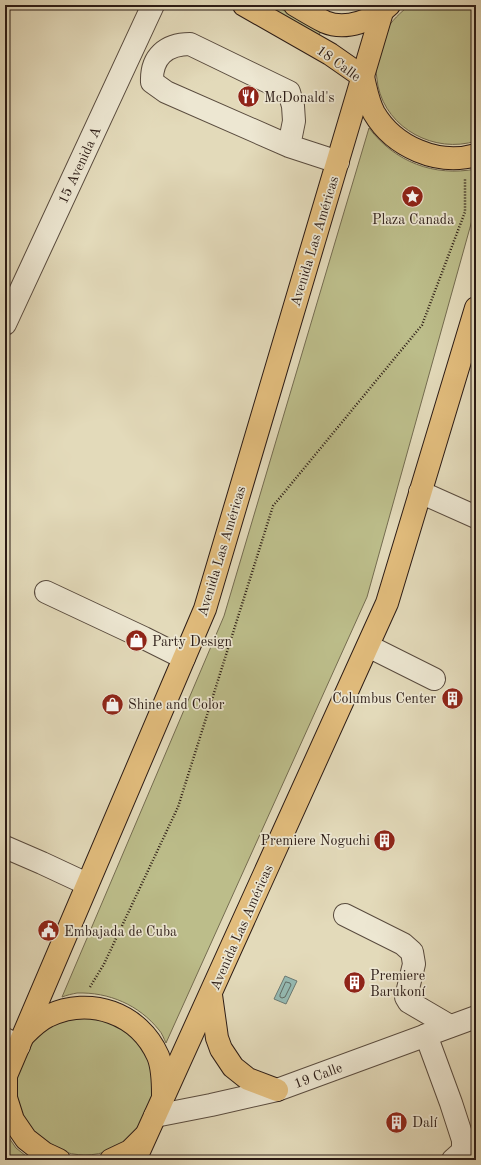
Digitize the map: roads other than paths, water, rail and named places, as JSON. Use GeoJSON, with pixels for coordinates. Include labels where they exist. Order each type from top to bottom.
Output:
{"type":"FeatureCollection","features":[{"type":"Feature","properties":{"kind":"main road","name":"18 Calle"},"geometry":{"type":"LineString","coordinates":[[244,5],[330,54],[363,77],[367,95],[374,113],[385,128],[400,141],[416,150],[434,156],[453,158],[470,156]]}},
{"type":"Feature","properties":{"kind":"main road","name":"18 Calle"},"geometry":{"type":"LineString","coordinates":[[295,5],[326,23],[340,25],[361,23],[385,8]]}},
{"type":"Feature","properties":{"kind":"main road","name":"Avenida Las Américas"},"geometry":{"type":"LineString","coordinates":[[6,1076],[15,1040],[87,884],[205,609],[363,77],[385,8]]}},
{"type":"Feature","properties":{"kind":"main road","name":"Avenida Las Américas"},"geometry":{"type":"LineString","coordinates":[[135,1160],[387,603],[476,308]]}},
{"type":"Feature","properties":{"kind":"main road"},"geometry":{"type":"LineString","coordinates":[[210,995],[217,1038],[221,1049],[233,1067],[248,1079],[277,1090]]}},
{"type":"Feature","properties":{"kind":"main road"},"geometry":{"type":"LineString","coordinates":[[15,1040],[46,1017],[62,1010],[77,1007],[98,1008],[117,1014],[134,1024],[148,1039],[158,1056],[163,1076],[163,1096]]}},
{"type":"Feature","properties":{"kind":"main road"},"geometry":{"type":"LineString","coordinates":[[6,1076],[6,1098],[13,1120],[26,1139],[44,1153],[59,1160]]}},
{"type":"Feature","properties":{"kind":"main road"},"geometry":{"type":"LineString","coordinates":[[111,1160],[130,1151],[146,1136]]}},
{"type":"Feature","properties":{"kind":"street","name":"15 Avenida A"},"geometry":{"type":"LineString","coordinates":[[5,324],[153,5]]}},
{"type":"Feature","properties":{"kind":"street"},"geometry":{"type":"LineString","coordinates":[[289,146],[294,121],[293,106],[288,92],[190,44],[180,44],[161,53],[152,72],[152,82],[166,92],[289,146],[338,162]]}},
{"type":"Feature","properties":{"kind":"street"},"geometry":{"type":"LineString","coordinates":[[128,59],[152,72]]}},
{"type":"Feature","properties":{"kind":"street"},"geometry":{"type":"LineString","coordinates":[[420,492],[476,517]]}},
{"type":"Feature","properties":{"kind":"street"},"geometry":{"type":"LineString","coordinates":[[46,592],[184,658]]}},
{"type":"Feature","properties":{"kind":"street"},"geometry":{"type":"LineString","coordinates":[[368,646],[434,678]]}},
{"type":"Feature","properties":{"kind":"street"},"geometry":{"type":"LineString","coordinates":[[5,847],[87,884]]}},
{"type":"Feature","properties":{"kind":"street"},"geometry":{"type":"LineString","coordinates":[[345,915],[403,944],[412,952],[414,964],[406,997],[409,1002],[450,1026]]}},
{"type":"Feature","properties":{"kind":"street","name":"19 Calle"},"geometry":{"type":"LineString","coordinates":[[155,1116],[277,1090],[476,1017]]}},
{"type":"Feature","properties":{"kind":"street"},"geometry":{"type":"LineString","coordinates":[[426,1035],[451,1102],[463,1140],[463,1150],[453,1160]]}},
{"type":"Feature","properties":{"kind":"water"},"geometry":{"type":"Polygon","coordinates":[[[285,976],[297,981],[286,1004],[274,999],[285,976]]]}},
{"type":"Feature","properties":{"kind":"place","name":"McDonald's"},"geometry":{"type":"Point","coordinates":[248,97]}},
{"type":"Feature","properties":{"kind":"place","name":"Plaza Canada"},"geometry":{"type":"Point","coordinates":[413,197]}},
{"type":"Feature","properties":{"kind":"place","name":"Party Design"},"geometry":{"type":"Point","coordinates":[137,641]}},
{"type":"Feature","properties":{"kind":"place","name":"Columbus Center"},"geometry":{"type":"Point","coordinates":[452,698]}},
{"type":"Feature","properties":{"kind":"place","name":"Shine and Color"},"geometry":{"type":"Point","coordinates":[112,704]}},
{"type":"Feature","properties":{"kind":"place","name":"Premiere Noguchi"},"geometry":{"type":"Point","coordinates":[385,840]}},
{"type":"Feature","properties":{"kind":"place","name":"Embajada de Cuba"},"geometry":{"type":"Point","coordinates":[48,931]}},
{"type":"Feature","properties":{"kind":"place","name":"Premiere Barukoní"},"geometry":{"type":"Point","coordinates":[355,983]}},
{"type":"Feature","properties":{"kind":"place","name":"Dalí"},"geometry":{"type":"Point","coordinates":[397,1122]}}]}
